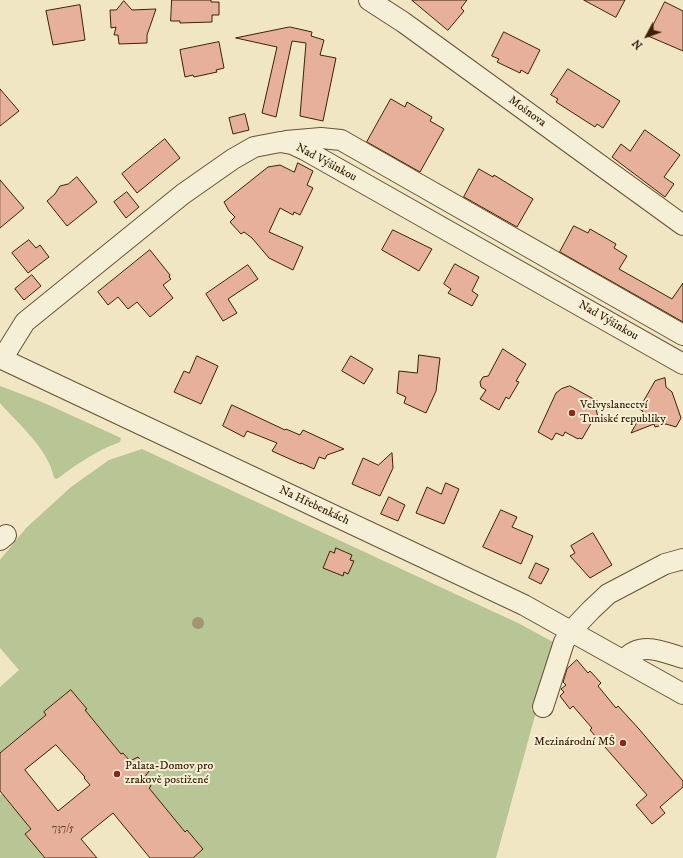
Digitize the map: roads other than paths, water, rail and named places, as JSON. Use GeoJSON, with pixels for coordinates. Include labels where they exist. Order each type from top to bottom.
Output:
{"type":"FeatureCollection","features":[{"type":"Feature","properties":{"kind":"street","name":"Mošnova"},"geometry":{"type":"LineString","coordinates":[[369,0],[403,22],[683,225]]}},
{"type":"Feature","properties":{"kind":"street"},"geometry":{"type":"LineString","coordinates":[[280,142],[321,138],[341,140],[683,335]]}},
{"type":"Feature","properties":{"kind":"street","name":"Nad Výšinkou"},"geometry":{"type":"LineString","coordinates":[[1,359],[25,322],[183,194],[233,159],[254,148],[280,142],[292,144],[305,150],[683,364]]}},
{"type":"Feature","properties":{"kind":"street","name":"Na Hřebenkách"},"geometry":{"type":"LineString","coordinates":[[1,359],[517,602],[572,630],[683,694]]}},
{"type":"Feature","properties":{"kind":"street"},"geometry":{"type":"LineString","coordinates":[[543,707],[563,644],[572,630],[608,594],[665,564],[683,559]]}},
{"type":"Feature","properties":{"kind":"street"},"geometry":{"type":"LineString","coordinates":[[624,660],[630,653],[646,648],[654,648],[683,658]]}},
{"type":"Feature","properties":{"kind":"place","name":"Velvyslanectví Tuniské republiky"},"geometry":{"type":"Point","coordinates":[572,413]}},
{"type":"Feature","properties":{"kind":"place","name":"Mezinárodní MŠ"},"geometry":{"type":"Point","coordinates":[623,743]}},
{"type":"Feature","properties":{"kind":"place","name":"Palata-Domov pro zrakově postižené"},"geometry":{"type":"Point","coordinates":[117,774]}}]}
